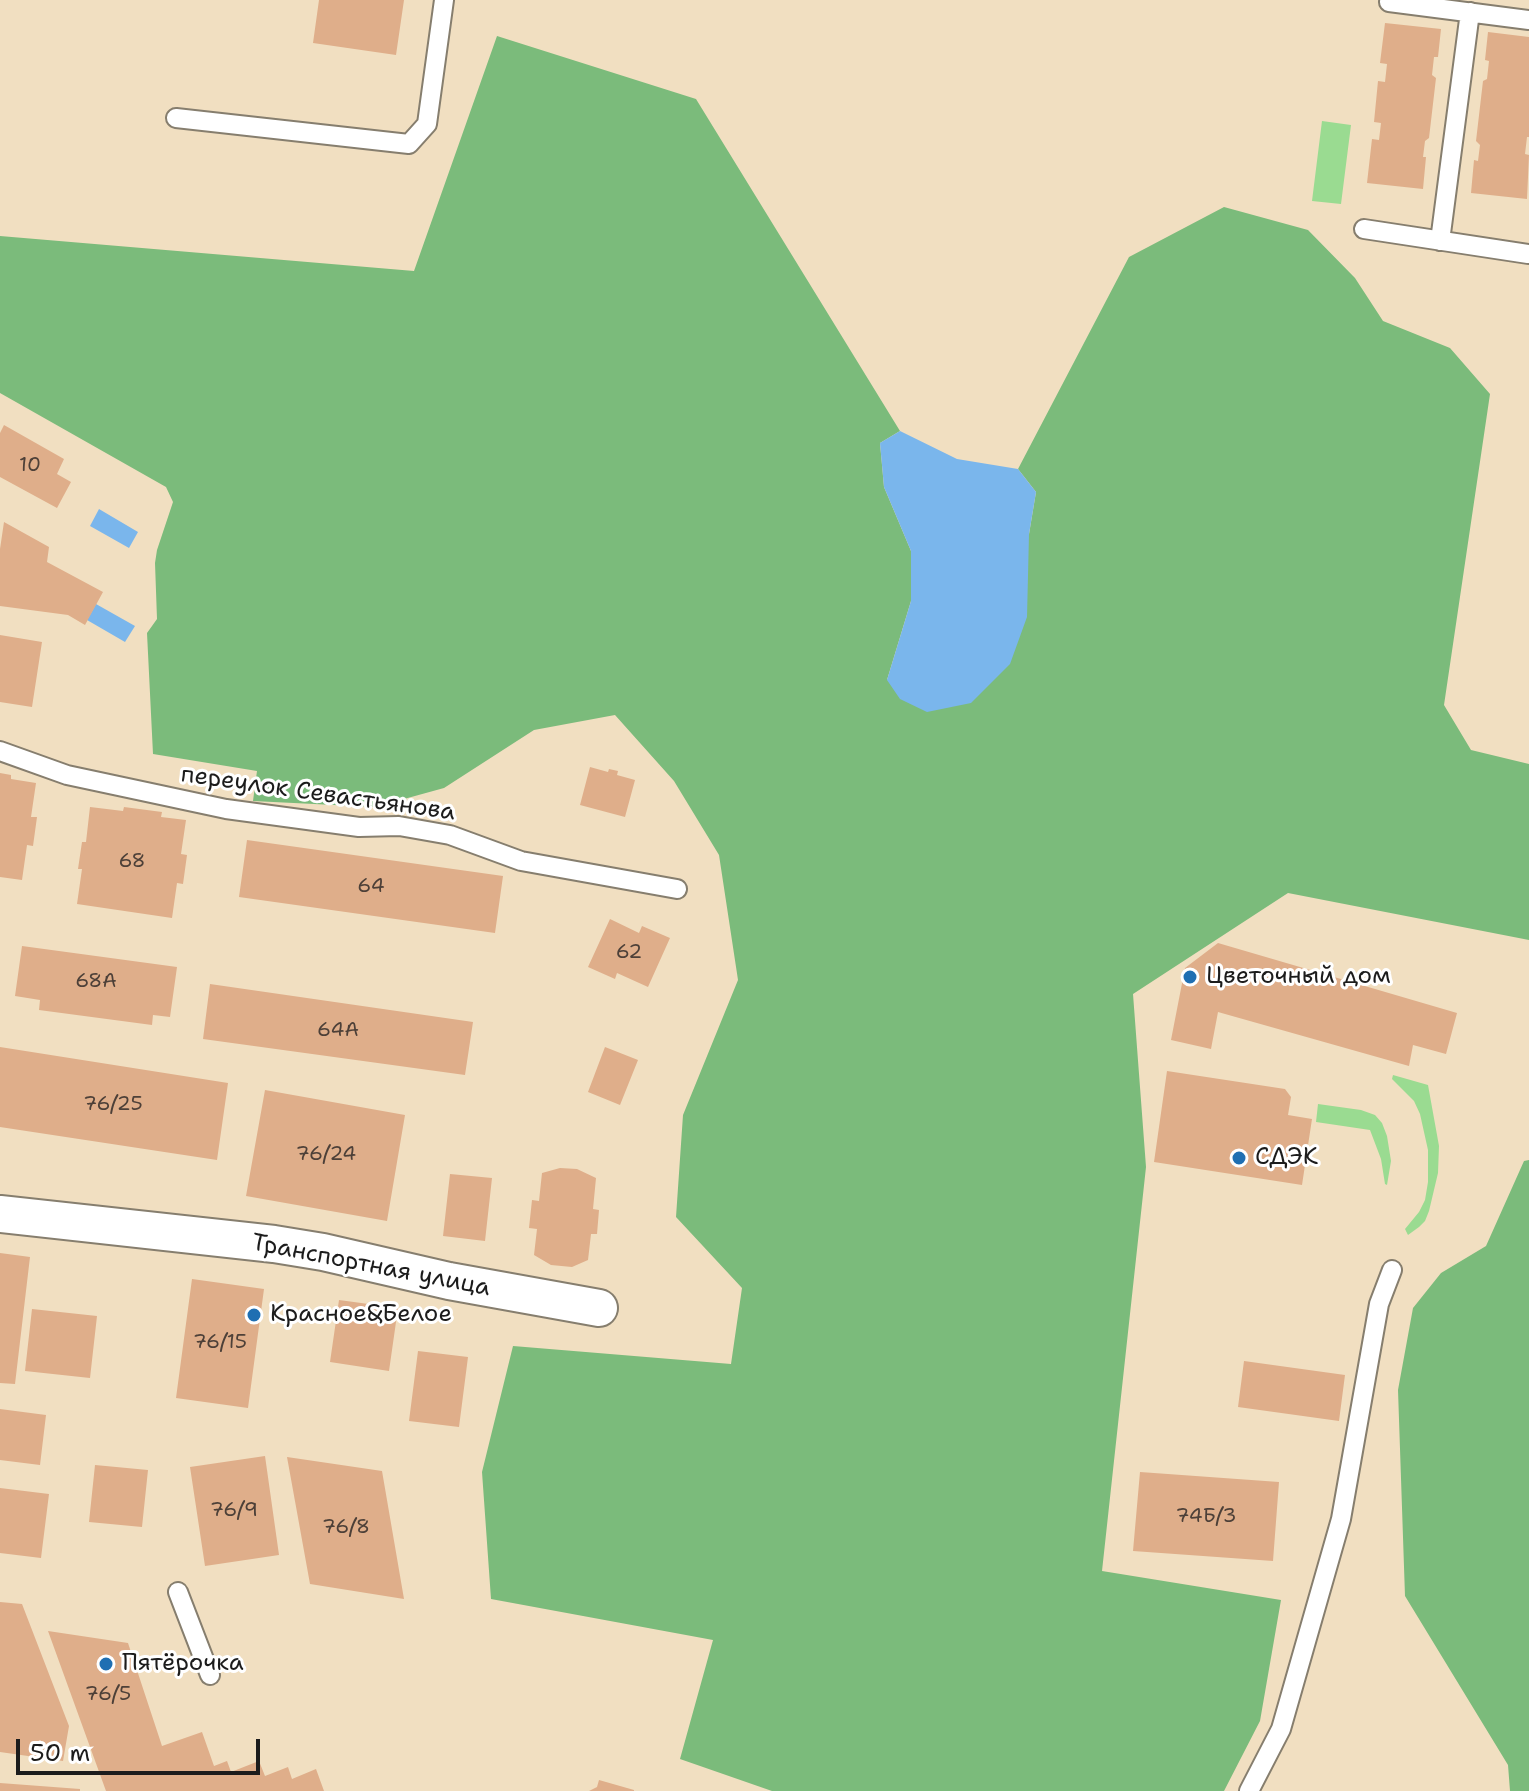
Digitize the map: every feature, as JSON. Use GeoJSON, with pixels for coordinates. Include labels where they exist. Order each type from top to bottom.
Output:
{"type":"FeatureCollection","features":[{"type":"Feature","properties":{"kind":"street","name":"Транспортная улица"},"geometry":{"type":"LineString","coordinates":[[0,1214],[274,1244],[449,1281],[599,1308]]}},
{"type":"Feature","properties":{"kind":"lane"},"geometry":{"type":"LineString","coordinates":[[176,118],[409,144],[427,124],[444,0]]}},
{"type":"Feature","properties":{"kind":"lane"},"geometry":{"type":"LineString","coordinates":[[1389,2],[1529,20]]}},
{"type":"Feature","properties":{"kind":"lane"},"geometry":{"type":"LineString","coordinates":[[1440,241],[1470,12]]}},
{"type":"Feature","properties":{"kind":"lane"},"geometry":{"type":"LineString","coordinates":[[1364,229],[1528,254]]}},
{"type":"Feature","properties":{"kind":"lane","name":"переулок Севастьянова"},"geometry":{"type":"LineString","coordinates":[[0,751],[67,775],[226,809],[359,827],[399,826],[450,835],[521,861],[677,889]]}},
{"type":"Feature","properties":{"kind":"lane"},"geometry":{"type":"LineString","coordinates":[[1249,1791],[1281,1729],[1341,1519],[1379,1304],[1392,1270]]}},
{"type":"Feature","properties":{"kind":"lane"},"geometry":{"type":"LineString","coordinates":[[178,1592],[210,1675]]}},
{"type":"Feature","properties":{"kind":"green space"},"geometry":{"type":"Polygon","coordinates":[[[497,36],[696,99],[900,431],[880,443],[884,487],[911,551],[911,601],[887,680],[1029,534],[1036,492],[1018,469],[1129,257],[1224,207],[1308,230],[1355,278],[1383,321],[1450,348],[1490,394],[1444,705],[1471,750],[1529,764],[1529,940],[1288,893],[1133,994],[1146,1167],[1102,1571],[1281,1600],[1260,1721],[1224,1791],[772,1791],[680,1759],[713,1640],[491,1599],[482,1472],[513,1346],[731,1364],[742,1288],[676,1217],[683,1115],[738,980],[719,855],[674,781],[615,715],[534,730],[444,788],[375,807],[253,801],[257,771],[153,754],[147,633],[157,619],[155,563],[173,502],[166,487],[0,393],[0,236],[414,271],[497,36]]]}},
{"type":"Feature","properties":{"kind":"green space"},"geometry":{"type":"Polygon","coordinates":[[[1322,121],[1351,125],[1341,204],[1312,201],[1322,121]]]}},
{"type":"Feature","properties":{"kind":"green space"},"geometry":{"type":"Polygon","coordinates":[[[1393,1075],[1428,1085],[1439,1146],[1438,1173],[1429,1211],[1425,1221],[1408,1235],[1405,1229],[1425,1200],[1428,1150],[1414,1101],[1392,1079],[1393,1075]]]}},
{"type":"Feature","properties":{"kind":"green space"},"geometry":{"type":"Polygon","coordinates":[[[1318,1104],[1361,1110],[1375,1115],[1382,1123],[1391,1161],[1387,1185],[1370,1130],[1316,1122],[1318,1104]]]}},
{"type":"Feature","properties":{"kind":"green space"},"geometry":{"type":"Polygon","coordinates":[[[1529,1160],[1529,1791],[1510,1791],[1508,1765],[1405,1596],[1398,1390],[1413,1308],[1441,1273],[1486,1246],[1524,1161],[1529,1160]]]}},
{"type":"Feature","properties":{"kind":"water"},"geometry":{"type":"Polygon","coordinates":[[[900,431],[957,459],[1018,469],[1036,492],[1029,534],[1027,617],[1010,664],[971,703],[927,712],[900,699],[887,680],[911,601],[911,551],[884,487],[880,443],[900,431]]]}},
{"type":"Feature","properties":{"kind":"water"},"geometry":{"type":"Polygon","coordinates":[[[99,509],[138,532],[129,548],[90,526],[99,509]]]}},
{"type":"Feature","properties":{"kind":"water"},"geometry":{"type":"Polygon","coordinates":[[[96,604],[135,626],[125,642],[87,620],[96,604]]]}},
{"type":"Feature","properties":{"kind":"building"},"geometry":{"type":"Polygon","coordinates":[[[319,0],[404,0],[396,55],[313,43],[319,0]]]}},
{"type":"Feature","properties":{"kind":"building"},"geometry":{"type":"Polygon","coordinates":[[[1385,23],[1441,29],[1438,57],[1434,57],[1432,75],[1436,78],[1429,138],[1425,141],[1423,157],[1426,157],[1423,189],[1367,183],[1372,139],[1379,140],[1381,123],[1374,122],[1378,81],[1385,82],[1387,64],[1380,63],[1385,23]]]}},
{"type":"Feature","properties":{"kind":"building"},"geometry":{"type":"Polygon","coordinates":[[[1488,32],[1529,37],[1529,137],[1525,154],[1529,155],[1527,199],[1471,193],[1474,160],[1478,161],[1480,145],[1476,141],[1483,81],[1487,79],[1489,61],[1485,60],[1488,32]]]}},
{"type":"Feature","properties":{"kind":"building"},"geometry":{"type":"Polygon","coordinates":[[[4,425],[64,459],[57,474],[71,482],[57,508],[0,477],[0,433],[4,425]]]}},
{"type":"Feature","properties":{"kind":"building"},"geometry":{"type":"Polygon","coordinates":[[[4,522],[49,547],[47,562],[103,592],[85,625],[68,615],[0,606],[0,549],[4,522]]]}},
{"type":"Feature","properties":{"kind":"building"},"geometry":{"type":"Polygon","coordinates":[[[0,635],[42,642],[32,707],[0,702],[0,635]]]}},
{"type":"Feature","properties":{"kind":"building"},"geometry":{"type":"Polygon","coordinates":[[[590,767],[608,772],[609,769],[618,771],[617,775],[635,780],[625,817],[580,805],[590,767]]]}},
{"type":"Feature","properties":{"kind":"building"},"geometry":{"type":"Polygon","coordinates":[[[0,773],[11,775],[11,779],[36,783],[31,817],[37,817],[33,846],[27,845],[22,880],[0,877],[0,773]]]}},
{"type":"Feature","properties":{"kind":"building"},"geometry":{"type":"Polygon","coordinates":[[[90,807],[162,812],[161,817],[186,820],[181,854],[187,855],[183,884],[177,883],[172,918],[77,904],[82,869],[78,869],[82,842],[86,842],[90,807]]]}},
{"type":"Feature","properties":{"kind":"building"},"geometry":{"type":"Polygon","coordinates":[[[247,840],[503,876],[495,933],[239,897],[247,840]]]}},
{"type":"Feature","properties":{"kind":"building"},"geometry":{"type":"Polygon","coordinates":[[[610,919],[639,933],[642,926],[670,938],[648,987],[617,973],[615,979],[588,967],[610,919]]]}},
{"type":"Feature","properties":{"kind":"building"},"geometry":{"type":"Polygon","coordinates":[[[1218,943],[1457,1013],[1446,1054],[1413,1045],[1409,1066],[1218,1012],[1211,1049],[1171,1040],[1185,968],[1218,943]]]}},
{"type":"Feature","properties":{"kind":"building"},"geometry":{"type":"Polygon","coordinates":[[[22,946],[177,967],[170,1017],[153,1015],[152,1025],[39,1010],[40,1000],[15,996],[22,946]]]}},
{"type":"Feature","properties":{"kind":"building"},"geometry":{"type":"Polygon","coordinates":[[[210,984],[473,1022],[465,1075],[203,1039],[210,984]]]}},
{"type":"Feature","properties":{"kind":"building"},"geometry":{"type":"Polygon","coordinates":[[[0,1047],[228,1083],[217,1160],[0,1127],[0,1047]]]}},
{"type":"Feature","properties":{"kind":"building"},"geometry":{"type":"Polygon","coordinates":[[[605,1047],[638,1060],[620,1105],[588,1092],[605,1047]]]}},
{"type":"Feature","properties":{"kind":"building"},"geometry":{"type":"Polygon","coordinates":[[[1167,1071],[1285,1089],[1291,1097],[1288,1115],[1312,1119],[1302,1185],[1154,1162],[1167,1071]]]}},
{"type":"Feature","properties":{"kind":"building"},"geometry":{"type":"Polygon","coordinates":[[[265,1090],[405,1115],[387,1221],[246,1196],[265,1090]]]}},
{"type":"Feature","properties":{"kind":"building"},"geometry":{"type":"Polygon","coordinates":[[[560,1168],[577,1169],[596,1178],[593,1209],[599,1210],[597,1234],[591,1234],[588,1260],[572,1267],[551,1265],[534,1255],[537,1229],[529,1228],[532,1200],[539,1201],[542,1173],[560,1168]]]}},
{"type":"Feature","properties":{"kind":"building"},"geometry":{"type":"Polygon","coordinates":[[[450,1174],[492,1178],[485,1241],[443,1236],[450,1174]]]}},
{"type":"Feature","properties":{"kind":"building"},"geometry":{"type":"Polygon","coordinates":[[[0,1253],[30,1257],[15,1384],[0,1383],[0,1253]]]}},
{"type":"Feature","properties":{"kind":"building"},"geometry":{"type":"Polygon","coordinates":[[[192,1279],[264,1289],[248,1408],[176,1398],[192,1279]]]}},
{"type":"Feature","properties":{"kind":"building"},"geometry":{"type":"Polygon","coordinates":[[[339,1300],[398,1308],[389,1371],[330,1362],[339,1300]]]}},
{"type":"Feature","properties":{"kind":"building"},"geometry":{"type":"Polygon","coordinates":[[[32,1309],[97,1316],[90,1378],[25,1371],[32,1309]]]}},
{"type":"Feature","properties":{"kind":"building"},"geometry":{"type":"Polygon","coordinates":[[[418,1351],[468,1357],[459,1427],[409,1421],[418,1351]]]}},
{"type":"Feature","properties":{"kind":"building"},"geometry":{"type":"Polygon","coordinates":[[[1244,1361],[1345,1375],[1339,1421],[1238,1407],[1244,1361]]]}},
{"type":"Feature","properties":{"kind":"building"},"geometry":{"type":"Polygon","coordinates":[[[0,1409],[46,1415],[40,1465],[0,1460],[0,1409]]]}},
{"type":"Feature","properties":{"kind":"building"},"geometry":{"type":"Polygon","coordinates":[[[265,1456],[279,1555],[205,1566],[190,1467],[265,1456]]]}},
{"type":"Feature","properties":{"kind":"building"},"geometry":{"type":"Polygon","coordinates":[[[287,1457],[382,1471],[404,1599],[310,1584],[287,1457]]]}},
{"type":"Feature","properties":{"kind":"building"},"geometry":{"type":"Polygon","coordinates":[[[95,1465],[148,1470],[142,1527],[89,1522],[95,1465]]]}},
{"type":"Feature","properties":{"kind":"building"},"geometry":{"type":"Polygon","coordinates":[[[1140,1472],[1279,1482],[1273,1561],[1133,1551],[1140,1472]]]}},
{"type":"Feature","properties":{"kind":"building"},"geometry":{"type":"Polygon","coordinates":[[[0,1488],[49,1494],[41,1558],[0,1553],[0,1488]]]}},
{"type":"Feature","properties":{"kind":"building"},"geometry":{"type":"Polygon","coordinates":[[[0,1602],[22,1604],[69,1726],[63,1761],[0,1752],[0,1602]]]}},
{"type":"Feature","properties":{"kind":"building"},"geometry":{"type":"Polygon","coordinates":[[[48,1631],[128,1643],[162,1746],[202,1732],[214,1766],[227,1761],[231,1772],[259,1761],[265,1776],[288,1767],[292,1779],[316,1769],[324,1791],[106,1791],[48,1631]]]}},
{"type":"Feature","properties":{"kind":"building"},"geometry":{"type":"Polygon","coordinates":[[[599,1780],[634,1791],[589,1791],[597,1787],[599,1780]]]}},
{"type":"Feature","properties":{"kind":"building"},"geometry":{"type":"Polygon","coordinates":[[[0,1783],[80,1789],[80,1791],[0,1791],[0,1783]]]}},
{"type":"Feature","properties":{"kind":"place","name":"Цветочный дом"},"geometry":{"type":"Point","coordinates":[1190,977]}},
{"type":"Feature","properties":{"kind":"place","name":"СДЭК"},"geometry":{"type":"Point","coordinates":[1239,1158]}},
{"type":"Feature","properties":{"kind":"place","name":"Красное&Белое"},"geometry":{"type":"Point","coordinates":[254,1315]}},
{"type":"Feature","properties":{"kind":"place","name":"Пятёрочка"},"geometry":{"type":"Point","coordinates":[106,1664]}}]}
